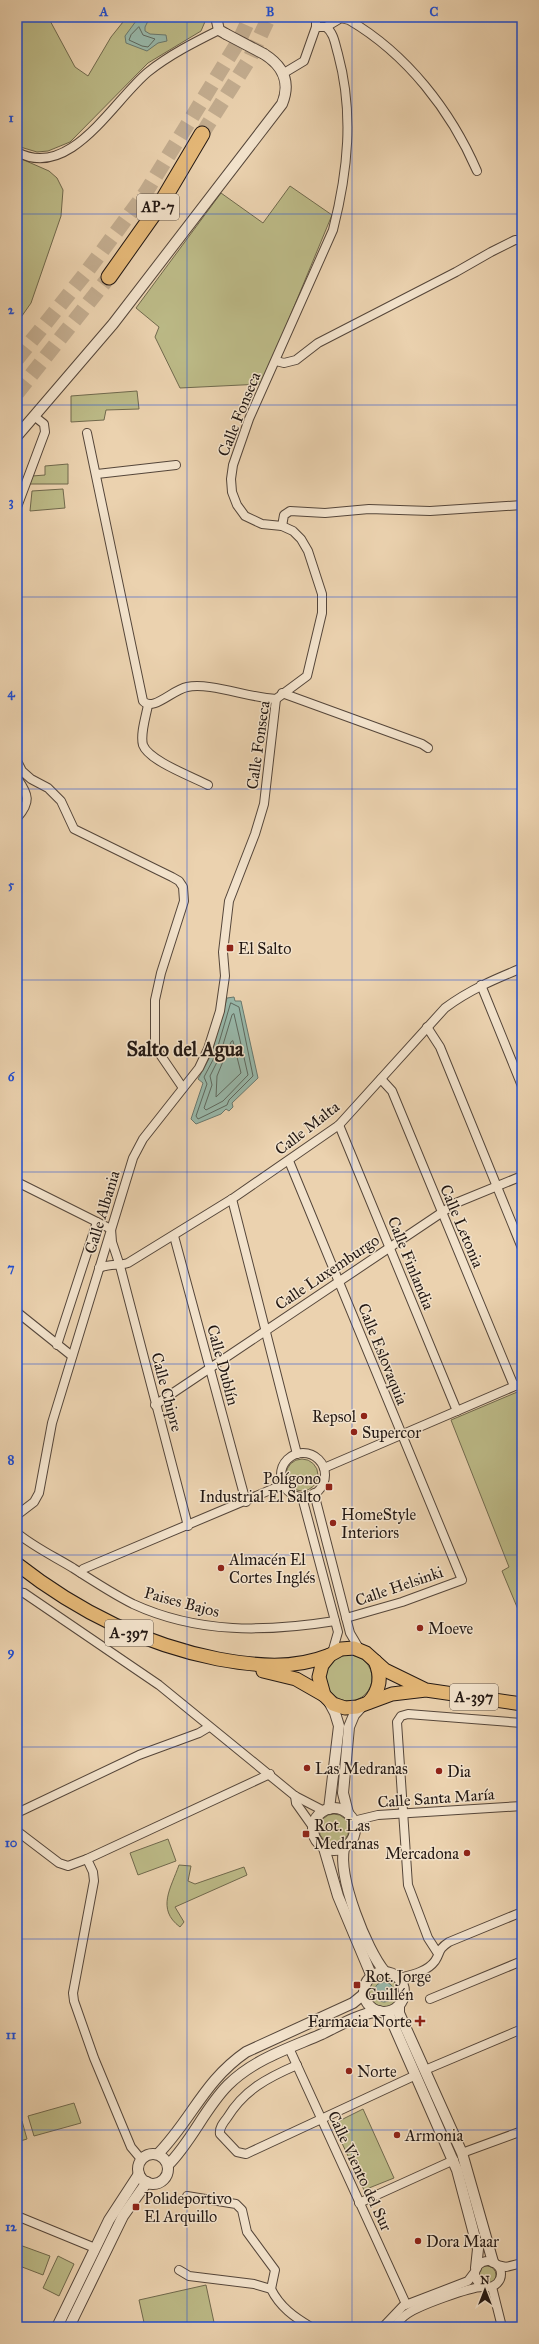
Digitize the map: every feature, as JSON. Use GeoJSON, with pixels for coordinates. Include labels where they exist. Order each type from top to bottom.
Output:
{"type":"FeatureCollection","features":[{"type":"Feature","properties":{"kind":"highway","name":"AP-7"},"geometry":{"type":"LineString","coordinates":[[109,277],[160,205],[202,134]]}},
{"type":"Feature","properties":{"kind":"main road","name":"A-397"},"geometry":{"type":"LineString","coordinates":[[17,1564],[84,1610],[119,1628],[147,1640],[196,1654],[256,1666],[301,1664],[347,1648],[360,1650],[385,1670],[426,1690]]}},
{"type":"Feature","properties":{"kind":"main road"},"geometry":{"type":"LineString","coordinates":[[326,1697],[319,1683],[320,1670],[331,1654]]}},
{"type":"Feature","properties":{"kind":"main road"},"geometry":{"type":"LineString","coordinates":[[366,1703],[379,1686],[379,1673],[375,1661]]}},
{"type":"Feature","properties":{"kind":"main road","name":"A-397"},"geometry":{"type":"LineString","coordinates":[[256,1666],[263,1671],[296,1679],[345,1708],[366,1703],[392,1694],[426,1690],[522,1704]]}},
{"type":"Feature","properties":{"kind":"street"},"geometry":{"type":"LineString","coordinates":[[17,436],[113,324],[282,104],[286,89],[284,73],[274,61],[264,54],[222,32],[216,17]]}},
{"type":"Feature","properties":{"kind":"street"},"geometry":{"type":"LineString","coordinates":[[284,73],[304,61],[316,27],[316,17]]}},
{"type":"Feature","properties":{"kind":"street"},"geometry":{"type":"LineString","coordinates":[[316,27],[326,27],[337,19],[349,20],[405,63],[430,91],[477,172]]}},
{"type":"Feature","properties":{"kind":"street","name":"Calle Fonseca"},"geometry":{"type":"LineString","coordinates":[[225,926],[229,901],[255,834],[264,804],[276,699],[282,693],[307,676],[322,613],[323,603],[316,573],[308,551],[301,539],[292,531],[282,526],[262,524],[245,516],[237,505],[232,492],[231,479],[233,465],[249,419],[333,230],[347,164],[348,133],[345,86],[332,31],[326,27]]}},
{"type":"Feature","properties":{"kind":"street"},"geometry":{"type":"LineString","coordinates":[[17,152],[38,159],[51,157],[75,148],[148,73],[194,43],[222,32]]}},
{"type":"Feature","properties":{"kind":"street"},"geometry":{"type":"LineString","coordinates":[[276,361],[284,363],[296,360],[318,343],[456,272],[491,252],[515,240],[522,240]]}},
{"type":"Feature","properties":{"kind":"street"},"geometry":{"type":"LineString","coordinates":[[17,508],[45,432],[44,424],[34,416]]}},
{"type":"Feature","properties":{"kind":"street"},"geometry":{"type":"LineString","coordinates":[[87,433],[97,474],[110,551],[143,701],[148,705],[157,704],[175,691],[200,686],[260,699],[276,699]]}},
{"type":"Feature","properties":{"kind":"street"},"geometry":{"type":"LineString","coordinates":[[97,474],[176,465]]}},
{"type":"Feature","properties":{"kind":"street"},"geometry":{"type":"LineString","coordinates":[[282,526],[284,515],[290,511],[325,513],[369,509],[430,511],[522,505]]}},
{"type":"Feature","properties":{"kind":"street"},"geometry":{"type":"LineString","coordinates":[[282,693],[366,722],[422,744],[428,748]]}},
{"type":"Feature","properties":{"kind":"street"},"geometry":{"type":"LineString","coordinates":[[148,705],[143,736],[143,744],[146,749],[160,761],[208,785]]}},
{"type":"Feature","properties":{"kind":"street"},"geometry":{"type":"LineString","coordinates":[[17,761],[22,771],[31,779],[48,788],[61,801],[74,829],[172,877],[179,881],[183,887],[184,901],[160,973],[155,1000],[154,1024],[155,1047],[183,1088]]}},
{"type":"Feature","properties":{"kind":"street"},"geometry":{"type":"LineString","coordinates":[[17,778],[25,788],[28,801],[27,806],[17,818]]}},
{"type":"Feature","properties":{"kind":"street","name":"Calle Albania"},"geometry":{"type":"LineString","coordinates":[[17,1515],[34,1502],[39,1493],[46,1445],[133,1158],[143,1139],[199,1068],[208,1049],[220,1011],[225,976],[225,926]]}},
{"type":"Feature","properties":{"kind":"street","name":"Calle Malta"},"geometry":{"type":"LineString","coordinates":[[120,1266],[128,1263],[174,1236],[232,1199],[340,1125],[445,1008],[462,995],[481,985],[522,968]]}},
{"type":"Feature","properties":{"kind":"street"},"geometry":{"type":"LineString","coordinates":[[481,985],[522,1086]]}},
{"type":"Feature","properties":{"kind":"street"},"geometry":{"type":"LineString","coordinates":[[427,1028],[440,1047],[522,1248]]}},
{"type":"Feature","properties":{"kind":"street","name":"Calle Letonia"},"geometry":{"type":"LineString","coordinates":[[382,1079],[392,1091],[442,1213],[518,1384]]}},
{"type":"Feature","properties":{"kind":"street","name":"Calle Finlandia"},"geometry":{"type":"LineString","coordinates":[[340,1125],[457,1411]]}},
{"type":"Feature","properties":{"kind":"street","name":"Calle Eslovaquia"},"geometry":{"type":"LineString","coordinates":[[289,1161],[338,1283],[462,1580]]}},
{"type":"Feature","properties":{"kind":"street","name":"Calle Luxemburgo"},"geometry":{"type":"LineString","coordinates":[[155,1405],[456,1203],[522,1176]]}},
{"type":"Feature","properties":{"kind":"street"},"geometry":{"type":"LineString","coordinates":[[17,1182],[111,1229],[112,1242],[120,1266]]}},
{"type":"Feature","properties":{"kind":"street"},"geometry":{"type":"LineString","coordinates":[[232,1199],[297,1454]]}},
{"type":"Feature","properties":{"kind":"street"},"geometry":{"type":"LineString","coordinates":[[57,1345],[97,1222]]}},
{"type":"Feature","properties":{"kind":"street","name":"Calle Dublín"},"geometry":{"type":"LineString","coordinates":[[174,1236],[246,1502]]}},
{"type":"Feature","properties":{"kind":"street"},"geometry":{"type":"LineString","coordinates":[[99,1268],[113,1264],[120,1266]]}},
{"type":"Feature","properties":{"kind":"street","name":"Calle Chipre"},"geometry":{"type":"LineString","coordinates":[[120,1266],[155,1405],[188,1526]]}},
{"type":"Feature","properties":{"kind":"street"},"geometry":{"type":"LineString","coordinates":[[17,1312],[72,1356]]}},
{"type":"Feature","properties":{"kind":"street"},"geometry":{"type":"LineString","coordinates":[[324,1468],[518,1384]]}},
{"type":"Feature","properties":{"kind":"street"},"geometry":{"type":"LineString","coordinates":[[297,1454],[314,1458],[324,1468],[324,1479],[320,1488],[314,1493],[302,1497],[294,1495],[282,1485],[280,1476],[284,1465],[290,1457],[297,1454]]}},
{"type":"Feature","properties":{"kind":"street"},"geometry":{"type":"LineString","coordinates":[[81,1573],[83,1570],[246,1502],[282,1485]]}},
{"type":"Feature","properties":{"kind":"street"},"geometry":{"type":"LineString","coordinates":[[314,1493],[350,1633],[360,1650]]}},
{"type":"Feature","properties":{"kind":"street"},"geometry":{"type":"LineString","coordinates":[[302,1497],[335,1621],[337,1638],[331,1654]]}},
{"type":"Feature","properties":{"kind":"street","name":"Paises Bajos"},"geometry":{"type":"LineString","coordinates":[[17,1533],[134,1604],[155,1612],[197,1624],[255,1630],[335,1621]]}},
{"type":"Feature","properties":{"kind":"street","name":"Calle Helsinki"},"geometry":{"type":"LineString","coordinates":[[346,1618],[402,1602],[462,1580]]}},
{"type":"Feature","properties":{"kind":"street"},"geometry":{"type":"LineString","coordinates":[[17,1592],[24,1593],[159,1685],[209,1727],[270,1774],[295,1796],[326,1810],[339,1809],[350,1817]]}},
{"type":"Feature","properties":{"kind":"street"},"geometry":{"type":"LineString","coordinates":[[326,1697],[335,1713],[339,1726],[326,1810],[316,1818],[313,1827],[314,1837],[324,1848],[344,1911],[372,1977]]}},
{"type":"Feature","properties":{"kind":"street"},"geometry":{"type":"LineString","coordinates":[[324,1848],[334,1850],[344,1848],[354,1836],[343,1793],[349,1727],[354,1715],[366,1703]]}},
{"type":"Feature","properties":{"kind":"street"},"geometry":{"type":"LineString","coordinates":[[344,1848],[344,1873],[350,1898],[375,1958],[385,1972],[399,1978],[413,1975],[428,1967],[436,1960],[437,1952],[428,1938],[408,1885],[399,1719],[408,1714],[522,1723]]}},
{"type":"Feature","properties":{"kind":"street"},"geometry":{"type":"LineString","coordinates":[[17,1813],[139,1756],[199,1733],[209,1727]]}},
{"type":"Feature","properties":{"kind":"street"},"geometry":{"type":"LineString","coordinates":[[17,1831],[59,1863],[68,1866],[87,1859],[270,1774]]}},
{"type":"Feature","properties":{"kind":"street"},"geometry":{"type":"LineString","coordinates":[[295,1796],[296,1802],[313,1827]]}},
{"type":"Feature","properties":{"kind":"street","name":"Calle Santa María"},"geometry":{"type":"LineString","coordinates":[[350,1817],[522,1806]]}},
{"type":"Feature","properties":{"kind":"street"},"geometry":{"type":"LineString","coordinates":[[87,1859],[93,1872],[94,1881],[73,1993],[74,2001],[94,2058],[131,2147],[141,2159]]}},
{"type":"Feature","properties":{"kind":"street"},"geometry":{"type":"LineString","coordinates":[[437,1952],[449,1942],[522,1912]]}},
{"type":"Feature","properties":{"kind":"street"},"geometry":{"type":"LineString","coordinates":[[430,1999],[521,1963]]}},
{"type":"Feature","properties":{"kind":"street"},"geometry":{"type":"LineString","coordinates":[[385,1972],[372,1977],[366,1984],[364,1994],[370,2007],[390,2017],[420,2073],[458,2157],[495,2264],[501,2271],[498,2283],[488,2287],[472,2288],[413,2311],[403,2317],[394,2327]]}},
{"type":"Feature","properties":{"kind":"street"},"geometry":{"type":"LineString","coordinates":[[168,2165],[189,2142],[228,2085],[252,2066],[289,2048],[366,2014],[393,2010],[399,2006],[403,2000],[405,1991],[399,1978]]}},
{"type":"Feature","properties":{"kind":"street"},"geometry":{"type":"LineString","coordinates":[[158,2154],[183,2125],[206,2088],[233,2061],[246,2052],[352,2003],[364,1994]]}},
{"type":"Feature","properties":{"kind":"street"},"geometry":{"type":"LineString","coordinates":[[399,2006],[399,2013],[420,2073]]}},
{"type":"Feature","properties":{"kind":"street"},"geometry":{"type":"LineString","coordinates":[[296,2065],[264,2079],[244,2095],[221,2127],[220,2134],[237,2152],[243,2154],[420,2073],[522,2029]]}},
{"type":"Feature","properties":{"kind":"street","name":"Calle Viento del Sur"},"geometry":{"type":"LineString","coordinates":[[289,2048],[406,2304]]}},
{"type":"Feature","properties":{"kind":"street"},"geometry":{"type":"LineString","coordinates":[[359,2203],[458,2157],[522,2131]]}},
{"type":"Feature","properties":{"kind":"street"},"geometry":{"type":"LineString","coordinates":[[57,2327],[95,2248],[120,2201],[139,2174],[139,2164],[141,2159],[152,2154],[158,2154],[164,2158],[168,2165],[168,2172],[160,2182],[148,2182],[139,2174]]}},
{"type":"Feature","properties":{"kind":"street"},"geometry":{"type":"LineString","coordinates":[[458,2157],[478,2249],[475,2270],[476,2282],[488,2287],[502,2327]]}},
{"type":"Feature","properties":{"kind":"street"},"geometry":{"type":"LineString","coordinates":[[69,2327],[123,2216],[148,2182]]}},
{"type":"Feature","properties":{"kind":"street"},"geometry":{"type":"LineString","coordinates":[[187,2196],[236,2204],[242,2210],[247,2232],[275,2270],[271,2289],[276,2299],[292,2316],[311,2327]]}},
{"type":"Feature","properties":{"kind":"street"},"geometry":{"type":"LineString","coordinates":[[17,2216],[95,2248]]}},
{"type":"Feature","properties":{"kind":"street"},"geometry":{"type":"LineString","coordinates":[[383,2327],[395,2312],[406,2304],[468,2281],[475,2270],[484,2262],[506,2267],[522,2263]]}},
{"type":"Feature","properties":{"kind":"street"},"geometry":{"type":"LineString","coordinates":[[500,2278],[522,2268]]}},
{"type":"Feature","properties":{"kind":"street"},"geometry":{"type":"LineString","coordinates":[[179,2270],[189,2276],[254,2284],[271,2289]]}},
{"type":"Feature","properties":{"kind":"shaded area"},"geometry":{"type":"Polygon","coordinates":[[[17,17],[48,17],[75,67],[88,76],[111,37],[127,17],[207,17],[201,31],[148,63],[70,142],[48,151],[37,152],[17,146],[17,17]]]}},
{"type":"Feature","properties":{"kind":"shaded area"},"geometry":{"type":"Polygon","coordinates":[[[17,157],[49,171],[57,178],[63,190],[61,216],[31,303],[17,323],[17,157]]]}},
{"type":"Feature","properties":{"kind":"shaded area"},"geometry":{"type":"Polygon","coordinates":[[[290,186],[332,215],[262,384],[180,388],[155,337],[159,327],[136,308],[221,193],[263,223],[290,186]]]}},
{"type":"Feature","properties":{"kind":"shaded area"},"geometry":{"type":"Polygon","coordinates":[[[137,391],[139,409],[106,410],[104,420],[71,422],[71,396],[137,391]]]}},
{"type":"Feature","properties":{"kind":"shaded area"},"geometry":{"type":"Polygon","coordinates":[[[68,464],[68,484],[30,484],[32,476],[45,475],[45,466],[68,464]]]}},
{"type":"Feature","properties":{"kind":"shaded area"},"geometry":{"type":"Polygon","coordinates":[[[63,489],[65,508],[30,511],[32,491],[63,489]]]}},
{"type":"Feature","properties":{"kind":"shaded area"},"geometry":{"type":"Polygon","coordinates":[[[522,1390],[522,1619],[502,1571],[509,1567],[451,1420],[522,1390]]]}},
{"type":"Feature","properties":{"kind":"shaded area"},"geometry":{"type":"Polygon","coordinates":[[[299,1459],[305,1459],[315,1466],[318,1475],[317,1481],[311,1488],[305,1491],[299,1491],[289,1484],[286,1478],[286,1472],[293,1462],[299,1459]]]}},
{"type":"Feature","properties":{"kind":"shaded area"},"geometry":{"type":"Polygon","coordinates":[[[344,1655],[354,1655],[362,1659],[368,1665],[372,1673],[372,1683],[368,1691],[362,1697],[354,1701],[344,1701],[336,1697],[330,1691],[326,1683],[326,1673],[330,1665],[336,1659],[344,1655]]]}},
{"type":"Feature","properties":{"kind":"shaded area"},"geometry":{"type":"Polygon","coordinates":[[[334,1814],[345,1818],[349,1829],[345,1840],[334,1844],[323,1840],[319,1829],[323,1818],[334,1814]]]}},
{"type":"Feature","properties":{"kind":"shaded area"},"geometry":{"type":"Polygon","coordinates":[[[168,1839],[176,1861],[138,1875],[130,1853],[168,1839]]]}},
{"type":"Feature","properties":{"kind":"shaded area"},"geometry":{"type":"Polygon","coordinates":[[[179,1865],[191,1866],[188,1881],[195,1884],[244,1867],[247,1875],[175,1907],[184,1922],[180,1927],[173,1920],[167,1906],[169,1890],[179,1865]]]}},
{"type":"Feature","properties":{"kind":"shaded area"},"geometry":{"type":"Polygon","coordinates":[[[384,1977],[395,1981],[399,1992],[395,2003],[384,2007],[373,2003],[369,1992],[373,1981],[384,1977]]]}},
{"type":"Feature","properties":{"kind":"shaded area"},"geometry":{"type":"Polygon","coordinates":[[[74,2103],[81,2123],[34,2136],[28,2116],[74,2103]]]}},
{"type":"Feature","properties":{"kind":"shaded area"},"geometry":{"type":"Polygon","coordinates":[[[363,2109],[394,2178],[364,2190],[333,2124],[363,2109]]]}},
{"type":"Feature","properties":{"kind":"shaded area"},"geometry":{"type":"Polygon","coordinates":[[[22,2121],[27,2139],[17,2142],[17,2122],[22,2121]]]}},
{"type":"Feature","properties":{"kind":"shaded area"},"geometry":{"type":"Polygon","coordinates":[[[17,2244],[50,2256],[43,2275],[17,2265],[17,2244]]]}},
{"type":"Feature","properties":{"kind":"shaded area"},"geometry":{"type":"Polygon","coordinates":[[[58,2256],[74,2264],[59,2296],[43,2288],[58,2256]]]}},
{"type":"Feature","properties":{"kind":"shaded area"},"geometry":{"type":"Polygon","coordinates":[[[487,2266],[493,2269],[496,2275],[493,2281],[487,2284],[481,2281],[478,2275],[481,2269],[487,2266]]]}},
{"type":"Feature","properties":{"kind":"shaded area"},"geometry":{"type":"Polygon","coordinates":[[[206,2285],[215,2327],[145,2327],[139,2300],[206,2285]]]}},
{"type":"Feature","properties":{"kind":"water"},"geometry":{"type":"Polygon","coordinates":[[[139,17],[150,17],[145,27],[145,31],[150,34],[166,35],[167,41],[158,43],[147,51],[126,43],[125,36],[139,17]]]}},
{"type":"Feature","properties":{"kind":"water"},"geometry":{"type":"Polygon","coordinates":[[[234,997],[235,1001],[241,1001],[258,1078],[232,1103],[233,1107],[229,1111],[226,1109],[221,1114],[196,1124],[191,1119],[203,1083],[198,1079],[211,1055],[227,998],[234,997]]]}},
{"type":"Feature","properties":{"kind":"water"},"geometry":{"type":"Polygon","coordinates":[[[384,1982],[391,1985],[394,1992],[391,1999],[384,2002],[377,1999],[374,1992],[377,1985],[384,1982]]]}},
{"type":"Feature","properties":{"kind":"tunnel"},"geometry":{"type":"LineString","coordinates":[[17,359],[85,274],[146,192],[240,39],[250,17]]}},
{"type":"Feature","properties":{"kind":"tunnel"},"geometry":{"type":"LineString","coordinates":[[202,134],[250,58],[269,17]]}},
{"type":"Feature","properties":{"kind":"tunnel"},"geometry":{"type":"LineString","coordinates":[[17,393],[109,277]]}},
{"type":"Feature","properties":{"kind":"place","name":"El Salto"},"geometry":{"type":"Point","coordinates":[230,948]}},
{"type":"Feature","properties":{"kind":"place","name":"Repsol"},"geometry":{"type":"Point","coordinates":[364,1416]}},
{"type":"Feature","properties":{"kind":"place","name":"Supercor"},"geometry":{"type":"Point","coordinates":[354,1432]}},
{"type":"Feature","properties":{"kind":"place","name":"Polígono Industrial El Salto"},"geometry":{"type":"Point","coordinates":[329,1487]}},
{"type":"Feature","properties":{"kind":"place","name":"HomeStyle Interiors"},"geometry":{"type":"Point","coordinates":[333,1523]}},
{"type":"Feature","properties":{"kind":"place","name":"Almacén El Cortes Inglés"},"geometry":{"type":"Point","coordinates":[221,1568]}},
{"type":"Feature","properties":{"kind":"place","name":"Moeve"},"geometry":{"type":"Point","coordinates":[420,1628]}},
{"type":"Feature","properties":{"kind":"place","name":"Las Medranas"},"geometry":{"type":"Point","coordinates":[307,1768]}},
{"type":"Feature","properties":{"kind":"place","name":"Dia"},"geometry":{"type":"Point","coordinates":[439,1771]}},
{"type":"Feature","properties":{"kind":"place","name":"Rot. Las Medranas"},"geometry":{"type":"Point","coordinates":[306,1834]}},
{"type":"Feature","properties":{"kind":"place","name":"Mercadona"},"geometry":{"type":"Point","coordinates":[467,1853]}},
{"type":"Feature","properties":{"kind":"place","name":"Rot. Jorge Guillén"},"geometry":{"type":"Point","coordinates":[357,1985]}},
{"type":"Feature","properties":{"kind":"place","name":"Farmacia Norte"},"geometry":{"type":"Point","coordinates":[420,2021]}},
{"type":"Feature","properties":{"kind":"place","name":"Norte"},"geometry":{"type":"Point","coordinates":[349,2071]}},
{"type":"Feature","properties":{"kind":"place","name":"Armonia"},"geometry":{"type":"Point","coordinates":[397,2135]}},
{"type":"Feature","properties":{"kind":"place","name":"Polideportivo El Arquillo"},"geometry":{"type":"Point","coordinates":[136,2207]}},
{"type":"Feature","properties":{"kind":"place","name":"Dora Maar"},"geometry":{"type":"Point","coordinates":[418,2241]}},
{"type":"Feature","properties":{"kind":"district","name":"Salto del Agua"},"geometry":{"type":"Point","coordinates":[185,1049]}}]}
